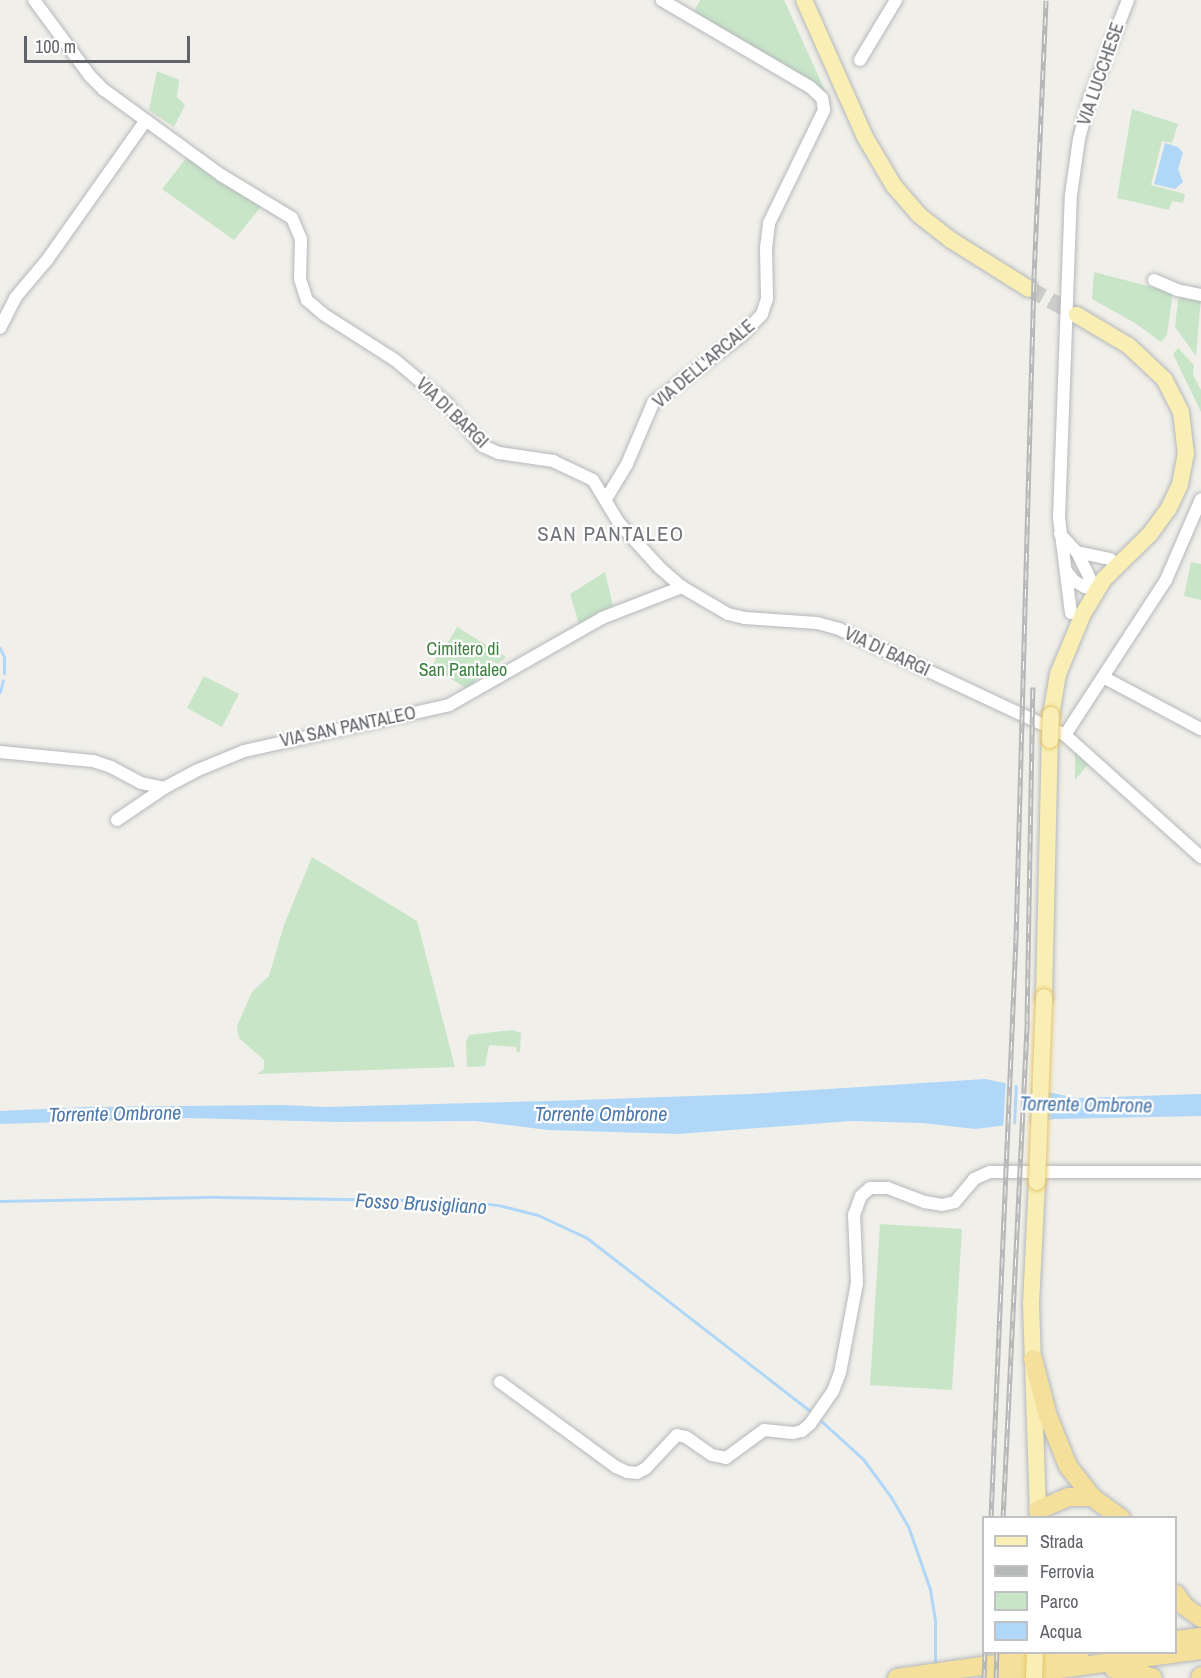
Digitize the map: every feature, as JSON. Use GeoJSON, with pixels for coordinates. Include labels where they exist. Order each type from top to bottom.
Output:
{"type":"FeatureCollection","features":[{"type":"Feature","properties":{"kind":"highway"},"geometry":{"type":"LineString","coordinates":[[1033,1359],[1060,1450],[1073,1474],[1092,1497],[1118,1516]]}},
{"type":"Feature","properties":{"kind":"highway"},"geometry":{"type":"LineString","coordinates":[[1042,1515],[1068,1497],[1092,1497]]}},
{"type":"Feature","properties":{"kind":"highway"},"geometry":{"type":"LineString","coordinates":[[1177,1596],[1184,1606],[1201,1618]]}},
{"type":"Feature","properties":{"kind":"highway"},"geometry":{"type":"LineString","coordinates":[[1177,1640],[1201,1637]]}},
{"type":"Feature","properties":{"kind":"highway"},"geometry":{"type":"LineString","coordinates":[[1177,1651],[1201,1650]]}},
{"type":"Feature","properties":{"kind":"highway"},"geometry":{"type":"LineString","coordinates":[[897,1678],[1076,1657],[1130,1654]]}},
{"type":"Feature","properties":{"kind":"highway"},"geometry":{"type":"LineString","coordinates":[[992,1678],[1076,1657],[1153,1678]]}},
{"type":"Feature","properties":{"kind":"main road"},"geometry":{"type":"LineString","coordinates":[[804,0],[865,137],[894,186],[920,215],[951,240],[1029,289]]}},
{"type":"Feature","properties":{"kind":"main road"},"geometry":{"type":"LineString","coordinates":[[1052,707],[1067,648],[1090,586],[1153,531],[1177,492],[1185,462],[1184,423],[1176,400],[1164,379],[1141,355],[1077,315]]}},
{"type":"Feature","properties":{"kind":"main road"},"geometry":{"type":"LineString","coordinates":[[1042,1515],[1031,1303],[1058,738],[1052,707],[1050,678],[1053,656],[1071,613],[1110,559],[1147,527],[1158,521]]}},
{"type":"Feature","properties":{"kind":"main road"},"geometry":{"type":"LineString","coordinates":[[1034,1678],[1035,1654]]}},
{"type":"Feature","properties":{"kind":"street","name":"VIA DI BARGI"},"geometry":{"type":"LineString","coordinates":[[34,0],[97,84],[221,175],[292,218],[303,246],[300,285],[310,305],[396,360],[446,403],[487,449],[504,454],[554,461],[593,480],[631,536],[682,587],[739,618],[817,623],[839,629],[1058,738],[1201,857]]}},
{"type":"Feature","properties":{"kind":"street","name":"VIA DELL'ARCALE"},"geometry":{"type":"LineString","coordinates":[[606,499],[629,460],[653,403],[748,331],[762,314],[767,300],[766,248],[769,223],[824,110],[822,98],[810,87],[662,0]]}},
{"type":"Feature","properties":{"kind":"street"},"geometry":{"type":"LineString","coordinates":[[860,60],[896,0]]}},
{"type":"Feature","properties":{"kind":"street","name":"VIA LUCCHESE"},"geometry":{"type":"LineString","coordinates":[[1071,613],[1060,534],[1070,221],[1076,156],[1101,63],[1128,0]]}},
{"type":"Feature","properties":{"kind":"street"},"geometry":{"type":"LineString","coordinates":[[0,328],[15,298],[47,260],[146,120]]}},
{"type":"Feature","properties":{"kind":"street"},"geometry":{"type":"LineString","coordinates":[[1154,280],[1177,290],[1201,295]]}},
{"type":"Feature","properties":{"kind":"street"},"geometry":{"type":"LineString","coordinates":[[1058,738],[1103,677],[1166,580],[1201,499]]}},
{"type":"Feature","properties":{"kind":"street"},"geometry":{"type":"LineString","coordinates":[[1060,534],[1077,552],[1090,586]]}},
{"type":"Feature","properties":{"kind":"street"},"geometry":{"type":"LineString","coordinates":[[1077,552],[1110,559]]}},
{"type":"Feature","properties":{"kind":"street"},"geometry":{"type":"LineString","coordinates":[[1066,570],[1074,580],[1090,586]]}},
{"type":"Feature","properties":{"kind":"street","name":"VIA SAN PANTALEO"},"geometry":{"type":"LineString","coordinates":[[117,820],[164,788],[198,770],[244,751],[449,705],[602,618],[682,587]]}},
{"type":"Feature","properties":{"kind":"street"},"geometry":{"type":"LineString","coordinates":[[1103,677],[1201,729]]}},
{"type":"Feature","properties":{"kind":"street"},"geometry":{"type":"LineString","coordinates":[[0,752],[93,761],[149,786],[164,788]]}},
{"type":"Feature","properties":{"kind":"street"},"geometry":{"type":"LineString","coordinates":[[500,1382],[616,1467],[627,1472],[637,1473],[646,1468],[677,1435],[686,1437],[712,1455],[726,1458],[760,1432],[770,1430],[793,1434],[802,1431],[810,1424],[833,1391],[840,1373],[857,1283],[854,1215],[861,1196],[870,1188],[888,1188],[925,1202],[942,1205],[960,1199],[974,1179],[990,1172],[1201,1172]]}},
{"type":"Feature","properties":{"kind":"green space"},"geometry":{"type":"Polygon","coordinates":[[[700,0],[784,0],[826,93],[693,13],[700,0]]]}},
{"type":"Feature","properties":{"kind":"green space"},"geometry":{"type":"Polygon","coordinates":[[[157,71],[179,80],[177,97],[185,105],[174,127],[149,110],[157,71]]]}},
{"type":"Feature","properties":{"kind":"green space"},"geometry":{"type":"Polygon","coordinates":[[[1132,109],[1178,124],[1172,143],[1162,141],[1151,185],[1185,194],[1183,203],[1172,201],[1169,210],[1117,198],[1132,109]]]}},
{"type":"Feature","properties":{"kind":"green space"},"geometry":{"type":"Polygon","coordinates":[[[187,157],[263,204],[234,240],[162,189],[187,157]]]}},
{"type":"Feature","properties":{"kind":"green space"},"geometry":{"type":"Polygon","coordinates":[[[1094,272],[1171,292],[1167,335],[1161,342],[1135,323],[1092,299],[1094,272]]]}},
{"type":"Feature","properties":{"kind":"green space"},"geometry":{"type":"Polygon","coordinates":[[[1182,296],[1201,298],[1196,356],[1175,327],[1178,300],[1182,296]]]}},
{"type":"Feature","properties":{"kind":"green space"},"geometry":{"type":"Polygon","coordinates":[[[1178,348],[1194,365],[1193,375],[1201,390],[1201,412],[1173,354],[1178,348]]]}},
{"type":"Feature","properties":{"kind":"green space"},"geometry":{"type":"Polygon","coordinates":[[[1191,562],[1201,564],[1201,600],[1184,596],[1191,562]]]}},
{"type":"Feature","properties":{"kind":"green space"},"geometry":{"type":"Polygon","coordinates":[[[605,572],[613,606],[579,624],[570,594],[605,572]]]}},
{"type":"Feature","properties":{"kind":"green space","name":"Cimitero di San Pantaleo"},"geometry":{"type":"Polygon","coordinates":[[[457,627],[506,657],[498,664],[490,660],[469,690],[432,667],[441,647],[446,646],[457,627]]]}},
{"type":"Feature","properties":{"kind":"green space"},"geometry":{"type":"Polygon","coordinates":[[[204,676],[239,694],[222,727],[187,708],[204,676]]]}},
{"type":"Feature","properties":{"kind":"green space"},"geometry":{"type":"Polygon","coordinates":[[[1075,750],[1090,762],[1075,780],[1075,750]]]}},
{"type":"Feature","properties":{"kind":"green space"},"geometry":{"type":"Polygon","coordinates":[[[312,857],[417,921],[455,1067],[257,1074],[264,1069],[264,1060],[239,1038],[237,1026],[252,992],[269,976],[284,925],[312,857]]]}},
{"type":"Feature","properties":{"kind":"green space"},"geometry":{"type":"Polygon","coordinates":[[[512,1030],[521,1033],[520,1052],[517,1052],[516,1047],[489,1045],[485,1066],[467,1067],[466,1041],[469,1035],[512,1030]]]}},
{"type":"Feature","properties":{"kind":"green space"},"geometry":{"type":"Polygon","coordinates":[[[880,1224],[962,1229],[952,1390],[870,1385],[880,1224]]]}},
{"type":"Feature","properties":{"kind":"water"},"geometry":{"type":"Polygon","coordinates":[[[1165,143],[1178,147],[1183,153],[1178,169],[1183,182],[1175,189],[1154,184],[1165,143]]]}},
{"type":"Feature","properties":{"kind":"water","name":"Torrente Ombrone"},"geometry":{"type":"Polygon","coordinates":[[[985,1079],[1077,1098],[1201,1094],[1201,1116],[1055,1119],[975,1129],[923,1123],[851,1121],[678,1134],[548,1130],[475,1121],[336,1122],[186,1118],[0,1124],[0,1111],[86,1107],[284,1105],[325,1107],[550,1101],[750,1094],[985,1079]]]}},
{"type":"Feature","properties":{"kind":"pier"},"geometry":{"type":"Polygon","coordinates":[[[1006,1079],[1015,1081],[1013,1126],[1003,1128],[1006,1079]]]}},
{"type":"Feature","properties":{"kind":"pier"},"geometry":{"type":"Polygon","coordinates":[[[1018,1081],[1031,1085],[1029,1125],[1016,1126],[1018,1081]]]}},
{"type":"Feature","properties":{"kind":"waterway"},"geometry":{"type":"LineString","coordinates":[[0,648],[4,657],[4,673]]}},
{"type":"Feature","properties":{"kind":"waterway"},"geometry":{"type":"LineString","coordinates":[[0,692],[3,680]]}},
{"type":"Feature","properties":{"kind":"waterway","name":"Fosso Brusigliano"},"geometry":{"type":"LineString","coordinates":[[0,1201],[217,1197],[464,1201],[502,1206],[538,1215],[587,1238],[813,1413]]}},
{"type":"Feature","properties":{"kind":"waterway","name":"Fosso Brusigliano"},"geometry":{"type":"LineString","coordinates":[[819,1419],[863,1459],[891,1497],[908,1526],[930,1589],[935,1622],[935,1664]]}},
{"type":"Feature","properties":{"kind":"tunnel"},"geometry":{"type":"LineString","coordinates":[[1029,289],[1077,315]]}},
{"type":"Feature","properties":{"kind":"railway"},"geometry":{"type":"LineString","coordinates":[[991,1516],[1016,939],[1034,277],[1046,0]]}},
{"type":"Feature","properties":{"kind":"railway"},"geometry":{"type":"LineString","coordinates":[[1003,1516],[1027,1022],[1033,687]]}},
{"type":"Feature","properties":{"kind":"railway"},"geometry":{"type":"LineString","coordinates":[[984,1678],[985,1654]]}},
{"type":"Feature","properties":{"kind":"railway"},"geometry":{"type":"LineString","coordinates":[[996,1678],[997,1654]]}},
{"type":"Feature","properties":{"kind":"district","name":"SAN PANTALEO"},"geometry":{"type":"Point","coordinates":[611,534]}}]}
